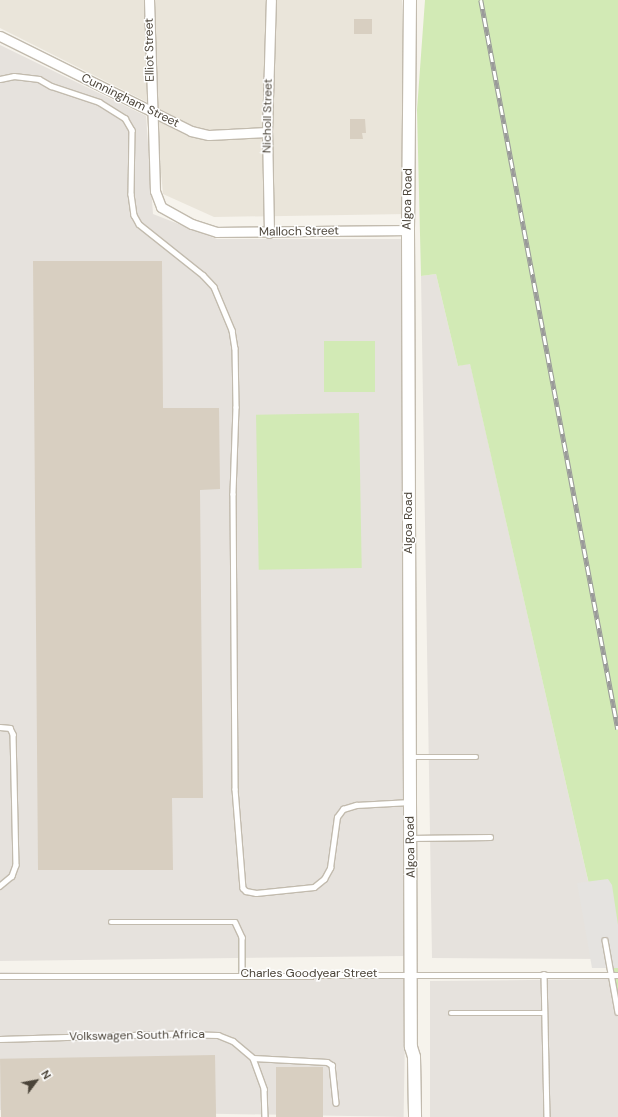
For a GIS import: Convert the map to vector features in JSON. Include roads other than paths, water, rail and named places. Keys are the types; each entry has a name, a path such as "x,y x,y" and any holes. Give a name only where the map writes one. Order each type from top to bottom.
{"street":[{"name":"Elliot Street","path":"149,0 151,111 158,201 167,212 192,224"},
{"name":"Nicholl Street","path":"268,233 267,132 271,0"},
{"name":"Algoa Road","path":"410,0 408,230 409,757 411,1047 414,1057 415,1117"},
{"name":"Cunningham Street","path":"0,36 151,111 202,134 267,132"},
{"name":"Malloch Street","path":"192,224 210,231 268,233 408,230"},
{"name":"Algoa Road","path":"406,1117 406,1057 411,1047"}],"lane":[{"path":"0,79 14,76 39,79 51,86 99,102 125,118 132,130 131,194 134,215 139,224 203,275 214,287 232,330 235,348 236,407 232,494 235,789 243,888 246,891 256,893 314,887 324,880 330,868 336,817 343,809 356,805 410,802"},
{"path":"0,727 10,728 14,734 16,865 12,876 0,886"},
{"path":"409,757 476,757"},
{"path":"410,838 490,837"},
{"path":"111,922 235,922 242,937 242,974"},
{"path":"605,940 618,1012"},
{"name":"Charles Goodyear Street","path":"0,976 611,973 618,975"},
{"path":"544,974 546,1117"},
{"path":"451,1013 545,1014"},
{"name":"Volkswagen South Africa","path":"0,1039 173,1034 218,1035 233,1041 253,1058"},
{"path":"264,1117 264,1089 253,1058 327,1062 332,1065 336,1103"}],"railway":[{"path":"481,0 618,729"}]}
